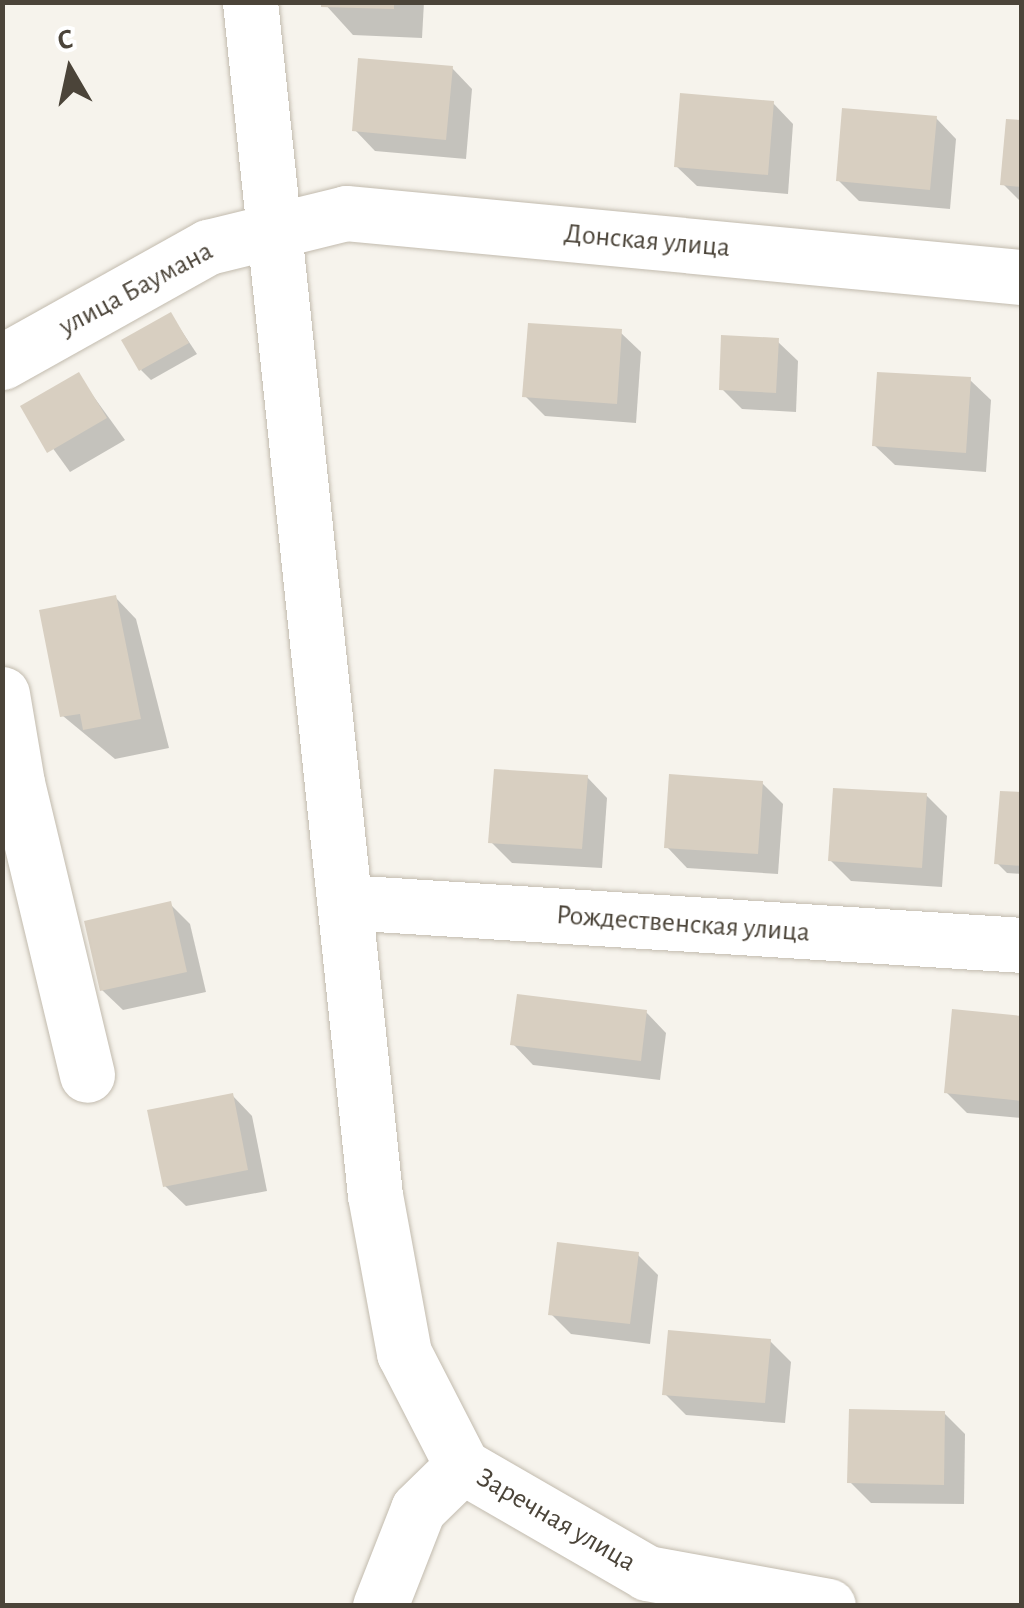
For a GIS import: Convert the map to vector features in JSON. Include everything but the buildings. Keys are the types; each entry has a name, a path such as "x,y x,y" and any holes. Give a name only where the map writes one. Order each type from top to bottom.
{"street":[{"path":"250,2 375,1194 404,1353 462,1466 418,1508 380,1606"},
{"name":"Донская улица","path":"274,228 346,213 1022,276"},
{"name":"улица Баумана","path":"2,362 208,246 274,228"},
{"path":"2,694 17,783 87,1075"},
{"name":"Рождественская улица","path":"346,902 1022,945"},
{"name":"Заречная улица","path":"462,1466 647,1573 828,1606"}]}
